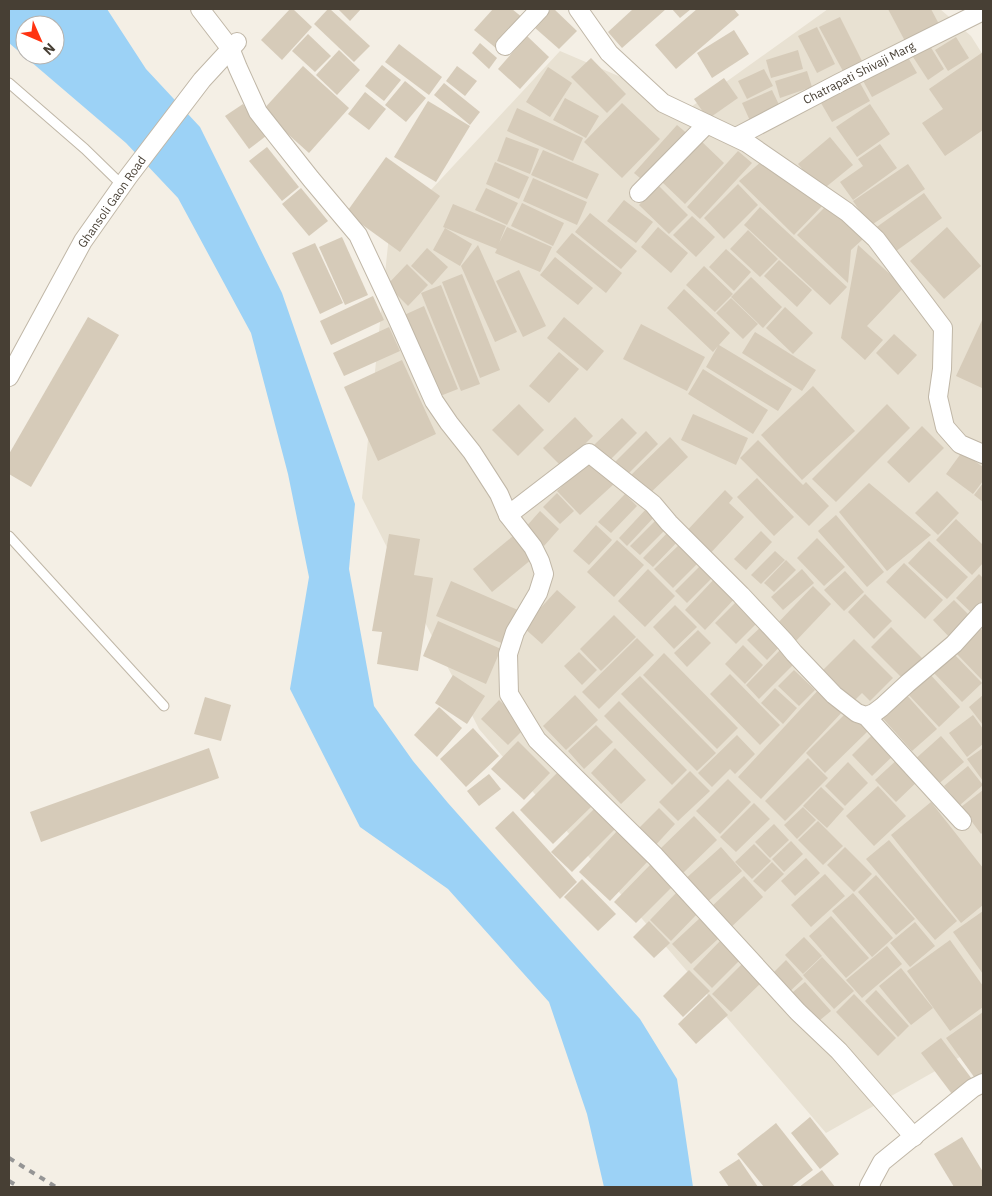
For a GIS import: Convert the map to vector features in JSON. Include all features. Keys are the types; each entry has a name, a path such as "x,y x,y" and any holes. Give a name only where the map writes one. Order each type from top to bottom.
{"street":[{"path":"200,9 234,44 238,68 258,112 358,235 434,401 472,452 499,494 508,515 533,546 540,560 544,574 538,593 515,632 508,654 509,694 537,740 655,856 798,1012 839,1051 914,1137"},
{"path":"505,46 540,9"},
{"path":"578,9 609,53 663,103 747,143 827,197 847,212 876,239 943,328 942,369 938,397 945,427 960,444 983,454"},
{"name":"Chatrapati Shivaji Marg","path":"736,137 839,82 983,11"},
{"name":"Ghansoli Gaon Road","path":"9,377 83,241 125,181 202,80 234,44"},
{"path":"639,193 706,124"},
{"path":"508,515 589,453 653,504 669,523 741,595 834,694 858,713 866,716 962,821"},
{"path":"866,716 882,707 954,644 983,612"},
{"path":"871,1187 882,1162 973,1088 983,1083"}],"lane":[{"path":"9,83 84,149 125,181"},
{"path":"9,536 164,706"}],"shaded area":[{"path":"828,9 940,9 971,36 983,55 983,1044 826,1133 479,729 362,498 389,235 560,51 691,107"}],"water":[{"path":"9,9 107,9 146,69 200,127 282,293 355,504 349,569 374,706 413,761 448,803 640,1019 677,1079 693,1187 604,1187 587,1114 549,1002 448,889 360,827 290,689 309,577 288,474 251,333 178,198 126,143 35,65 65,65 65,15 15,15 15,48 9,43"}],"building":[{"path":"290,9 293,9 312,27 282,60 261,40"},
{"path":"328,9 370,46 354,62 314,24"},
{"path":"338,9 361,9 350,21"},
{"path":"493,9 512,9 523,18 497,49 474,30"},
{"path":"551,9 554,9 577,31 559,49 534,27"},
{"path":"633,9 666,9 622,48 608,32"},
{"path":"672,9 691,9 680,18"},
{"path":"697,9 734,9 739,15 676,69 655,45"},
{"path":"888,9 931,9 940,26 906,43"},
{"path":"840,17 863,63 844,73 819,27"},
{"path":"817,27 835,64 817,73 798,36"},
{"path":"734,30 749,54 712,78 697,53"},
{"path":"308,34 331,56 315,72 292,51"},
{"path":"527,36 549,57 520,89 498,69"},
{"path":"956,37 969,58 948,71 935,50"},
{"path":"480,43 497,58 489,69 472,53"},
{"path":"399,44 442,77 429,95 385,62"},
{"path":"930,46 944,69 928,80 913,57"},
{"path":"339,50 360,70 337,95 316,75"},
{"path":"798,50 803,69 771,78 766,60"},
{"path":"983,52 983,130 945,156 922,123 943,109 929,89"},
{"path":"906,54 917,73 872,97 862,79"},
{"path":"591,58 626,94 607,113 571,77"},
{"path":"382,65 401,80 384,101 365,86"},
{"path":"303,66 349,108 309,153 262,111"},
{"path":"457,66 477,81 465,96 446,81"},
{"path":"548,67 572,83 550,117 526,102"},
{"path":"764,69 773,86 747,99 738,81"},
{"path":"807,71 812,87 780,98 775,81"},
{"path":"724,78 738,98 708,119 694,99"},
{"path":"405,81 426,98 406,122 385,105"},
{"path":"859,81 870,101 832,122 821,103"},
{"path":"444,83 480,112 470,125 434,95"},
{"path":"772,90 781,109 751,123 742,103"},
{"path":"365,92 386,109 369,130 348,114"},
{"path":"565,98 599,116 586,138 553,120"},
{"path":"428,101 470,126 436,182 394,157"},
{"path":"622,103 660,139 622,178 584,142"},
{"path":"243,104 266,136 249,149 225,116"},
{"path":"870,104 890,134 857,157 836,127"},
{"path":"517,108 583,138 573,161 507,131"},
{"path":"677,125 690,136 647,184 634,173"},
{"path":"506,137 539,149 530,174 497,161"},
{"path":"830,137 853,165 821,191 798,164"},
{"path":"700,140 724,163 685,204 661,181"},
{"path":"880,144 897,168 853,200 840,182 863,166 858,159"},
{"path":"267,147 299,187 282,201 249,161"},
{"path":"543,150 599,174 587,199 531,175"},
{"path":"738,151 752,163 700,219 687,207"},
{"path":"386,157 440,196 400,252 346,213"},
{"path":"763,160 828,200 794,235 739,181"},
{"path":"495,162 529,177 519,199 486,184"},
{"path":"908,164 925,189 870,226 853,201"},
{"path":"533,178 587,202 577,225 523,201"},
{"path":"738,184 758,205 724,239 704,218"},
{"path":"658,185 688,215 669,234 639,205"},
{"path":"301,188 328,221 309,236 282,204"},
{"path":"486,188 518,203 507,225 475,210"},
{"path":"924,193 942,218 892,254 874,229"},
{"path":"624,200 653,222 636,243 607,221"},
{"path":"830,202 863,239 851,250 848,283 797,235"},
{"path":"522,203 564,223 553,246 511,226"},
{"path":"453,204 506,226 499,243 507,227 552,247 540,272 495,253 497,249 443,227"},
{"path":"760,207 847,287 830,305 744,225"},
{"path":"590,213 637,251 621,269 575,232"},
{"path":"692,216 715,237 696,257 673,235"},
{"path":"658,227 688,253 671,273 641,247"},
{"path":"947,227 981,266 944,299 910,261"},
{"path":"445,228 472,244 460,266 433,250"},
{"path":"748,230 778,259 760,277 730,249"},
{"path":"572,233 622,273 606,293 556,252"},
{"path":"342,237 368,295 345,305 319,247"},
{"path":"315,243 343,303 320,314 292,253"},
{"path":"478,245 517,332 495,342 461,266"},
{"path":"858,245 904,287 867,326 883,340 865,360 841,338"},
{"path":"427,248 448,267 432,285 411,266"},
{"path":"726,249 751,272 734,291 709,267"},
{"path":"555,257 593,288 578,305 540,275"},
{"path":"779,260 812,290 797,307 764,276"},
{"path":"407,264 428,285 408,306 387,285"},
{"path":"704,266 733,294 715,312 686,285"},
{"path":"519,270 546,326 523,337 496,281"},
{"path":"462,274 500,370 480,378 442,282"},
{"path":"751,277 782,307 763,328 731,297"},
{"path":"441,285 480,384 461,391 421,293"},
{"path":"684,289 730,333 719,345 792,389 778,411 706,367 718,346 713,352 667,308"},
{"path":"373,296 384,320 331,345 320,321"},
{"path":"731,298 758,324 743,339 716,313"},
{"path":"424,306 458,389 435,398 402,316"},
{"path":"785,307 813,333 793,354 766,328"},
{"path":"88,317 119,335 31,487 9,474 9,454"},
{"path":"564,317 604,351 587,371 547,338"},
{"path":"983,318 983,386 982,388 956,376"},
{"path":"641,324 705,357 687,391 623,359"},
{"path":"389,327 400,351 344,376 333,353"},
{"path":"755,332 816,370 802,391 742,353"},
{"path":"894,334 917,355 898,375 876,353"},
{"path":"559,352 579,369 549,403 529,386"},
{"path":"402,360 436,434 378,461 344,387"},
{"path":"703,369 768,410 753,434 688,394"},
{"path":"813,386 855,431 802,480 761,435"},
{"path":"519,404 544,430 518,456 492,430"},
{"path":"887,404 910,428 836,502 812,479"},
{"path":"693,414 748,438 736,465 681,440"},
{"path":"575,417 593,436 562,467 543,448"},
{"path":"622,418 637,433 609,461 594,445"},
{"path":"922,426 944,448 909,483 887,462"},
{"path":"646,431 658,444 627,475 614,463"},
{"path":"670,437 688,457 647,496 629,477"},
{"path":"758,440 803,485 806,482 829,506 809,526 740,458"},
{"path":"962,452 983,467 983,481 973,494 946,474"},
{"path":"592,458 615,483 580,515 557,491"},
{"path":"757,478 794,517 774,536 737,497"},
{"path":"869,483 931,535 887,571 839,512"},
{"path":"983,483 983,502 974,495"},
{"path":"725,490 733,498 729,503 744,517 706,558 682,536"},
{"path":"937,491 959,513 938,535 915,513"},
{"path":"557,493 574,511 560,524 543,507"},
{"path":"625,494 637,506 611,533 598,522"},
{"path":"648,507 656,515 627,546 619,538"},
{"path":"540,511 559,529 544,546 525,528"},
{"path":"661,515 670,525 640,555 630,546"},
{"path":"836,515 884,572 867,587 818,531"},
{"path":"956,519 983,545 983,563 972,575 936,540"},
{"path":"596,525 612,540 589,565 573,551"},
{"path":"672,528 682,537 653,567 643,558"},
{"path":"761,531 772,542 746,570 734,559"},
{"path":"389,534 420,539 414,575 433,578 418,671 377,664 382,632 372,631"},
{"path":"513,536 532,559 492,592 473,569"},
{"path":"817,538 845,567 824,586 797,558"},
{"path":"617,540 644,565 614,597 587,572"},
{"path":"929,541 968,577 947,599 908,563"},
{"path":"680,544 698,563 673,588 654,569"},
{"path":"775,551 785,560 761,584 751,575"},
{"path":"786,560 796,570 774,592 764,583"},
{"path":"704,562 716,574 687,603 675,591"},
{"path":"904,563 943,600 925,619 886,582"},
{"path":"648,569 675,596 645,627 618,601"},
{"path":"802,569 814,583 783,610 771,597"},
{"path":"845,571 864,592 844,611 824,590"},
{"path":"979,574 983,578 983,607 975,616 956,598"},
{"path":"718,575 739,594 705,630 685,610"},
{"path":"451,581 518,610 504,644 436,616"},
{"path":"813,586 831,604 793,644 775,626"},
{"path":"557,590 576,607 542,644 523,627"},
{"path":"865,594 892,621 874,639 848,612"},
{"path":"741,597 762,618 736,644 715,623"},
{"path":"954,600 974,620 953,641 933,620"},
{"path":"675,605 697,627 674,649 653,627"},
{"path":"614,615 636,637 601,671 580,649"},
{"path":"438,621 501,649 486,684 423,656"},
{"path":"765,623 784,642 767,660 747,640"},
{"path":"891,627 926,662 906,682 871,647"},
{"path":"979,627 983,631 983,681 954,651"},
{"path":"698,630 711,643 687,667 674,653"},
{"path":"637,638 654,655 599,709 582,692"},
{"path":"854,639 893,678 870,701 862,693 854,701 823,670"},
{"path":"743,645 763,665 745,684 725,664"},
{"path":"783,647 797,661 759,699 746,685"},
{"path":"579,652 597,670 582,685 564,666"},
{"path":"664,653 738,728 717,749 643,675"},
{"path":"953,653 982,683 962,702 933,672"},
{"path":"794,670 815,690 799,706 778,686"},
{"path":"928,672 960,707 939,727 906,692"},
{"path":"730,674 780,725 760,745 710,694"},
{"path":"453,675 485,696 467,724 435,703"},
{"path":"640,676 716,753 697,771 621,694"},
{"path":"821,687 845,709 761,799 738,777"},
{"path":"775,688 797,708 783,724 761,703"},
{"path":"904,692 937,729 912,751 879,714"},
{"path":"575,695 598,720 566,750 543,726"},
{"path":"983,695 983,725 969,707"},
{"path":"205,697 231,705 221,741 194,734"},
{"path":"499,700 527,726 508,745 481,719"},
{"path":"619,701 687,770 672,785 604,716"},
{"path":"439,707 462,728 437,757 414,735"},
{"path":"849,710 869,730 825,773 806,753"},
{"path":"973,715 983,729 983,744 967,757 949,733"},
{"path":"596,725 613,742 584,769 568,751"},
{"path":"473,728 499,756 466,787 440,759"},
{"path":"877,730 898,751 872,776 852,755"},
{"path":"737,735 755,754 735,774 730,769 712,787 698,773"},
{"path":"941,736 964,762 935,787 913,761"},
{"path":"518,741 550,773 524,800 491,769"},
{"path":"209,748 219,778 41,842 30,812"},
{"path":"615,748 646,780 621,804 591,773"},
{"path":"983,748 983,781 967,759"},
{"path":"900,757 921,778 896,802 875,780"},
{"path":"808,758 828,778 785,821 765,801"},
{"path":"848,762 868,783 845,806 825,786"},
{"path":"968,766 983,785 960,805 944,786"},
{"path":"690,771 710,791 678,821 659,802"},
{"path":"557,773 591,807 553,844 520,810"},
{"path":"489,774 501,789 479,806 467,791"},
{"path":"728,779 751,802 720,834 696,811"},
{"path":"878,786 906,816 874,846 846,816"},
{"path":"821,787 844,809 827,828 803,806"},
{"path":"983,790 983,832 981,834 961,807"},
{"path":"931,802 983,868 983,905 961,923 891,835"},
{"path":"754,803 770,819 736,852 720,837"},
{"path":"803,807 816,820 797,839 784,825"},
{"path":"595,808 616,828 572,872 551,852"},
{"path":"659,808 675,824 652,849 635,832"},
{"path":"513,811 577,882 560,899 495,828"},
{"path":"694,816 717,840 682,874 659,850"},
{"path":"818,821 843,846 823,865 798,840"},
{"path":"774,824 789,840 770,858 755,842"},
{"path":"618,830 649,860 610,901 579,872"},
{"path":"889,840 957,921 935,940 866,859"},
{"path":"791,841 803,854 784,872 772,859"},
{"path":"754,844 771,861 752,879 735,862"},
{"path":"721,847 742,871 704,905 683,881"},
{"path":"845,847 872,874 854,892 827,865"},
{"path":"806,858 820,873 795,896 781,881"},
{"path":"772,862 784,874 765,892 753,881"},
{"path":"652,863 674,885 636,923 614,902"},
{"path":"825,874 845,896 811,927 791,905"},
{"path":"876,875 915,919 896,935 858,892"},
{"path":"744,876 763,897 728,930 709,909"},
{"path":"582,879 616,914 598,931 564,897"},
{"path":"677,892 698,913 671,941 650,920"},
{"path":"853,893 893,938 872,957 832,911"},
{"path":"983,911 983,974 953,932"},
{"path":"831,916 869,958 846,978 809,936"},
{"path":"700,918 719,938 691,964 672,944"},
{"path":"649,921 670,943 654,958 633,937"},
{"path":"915,922 935,946 910,967 890,943"},
{"path":"804,937 822,956 803,974 785,955"},
{"path":"722,939 741,959 712,988 693,969"},
{"path":"950,940 983,986 983,1007 950,1031 907,971"},
{"path":"887,946 902,964 862,998 846,980"},
{"path":"822,957 854,991 834,1009 803,975"},
{"path":"786,960 803,979 786,995 769,977"},
{"path":"744,962 763,981 731,1012 712,994"},
{"path":"901,968 933,1008 911,1025 879,986"},
{"path":"689,970 710,991 683,1017 663,996"},
{"path":"805,982 831,1011 814,1025 787,997"},
{"path":"876,990 909,1026 898,1037 865,1001"},
{"path":"709,994 728,1015 696,1044 678,1024"},
{"path":"854,994 896,1038 878,1056 836,1012"},
{"path":"983,1012 983,1076 977,1081 946,1038"},
{"path":"941,1038 975,1083 955,1098 921,1053"},
{"path":"810,1117 839,1154 820,1169 791,1133"},
{"path":"776,1123 813,1170 791,1187 764,1187 737,1154"},
{"path":"962,1137 983,1172 983,1187 954,1187 934,1154"},
{"path":"739,1159 758,1187 729,1187 719,1172"},
{"path":"822,1170 835,1187 799,1187"}],"railway":[{"path":"9,1158 56,1187"},
{"path":"9,1181 19,1187"}]}
